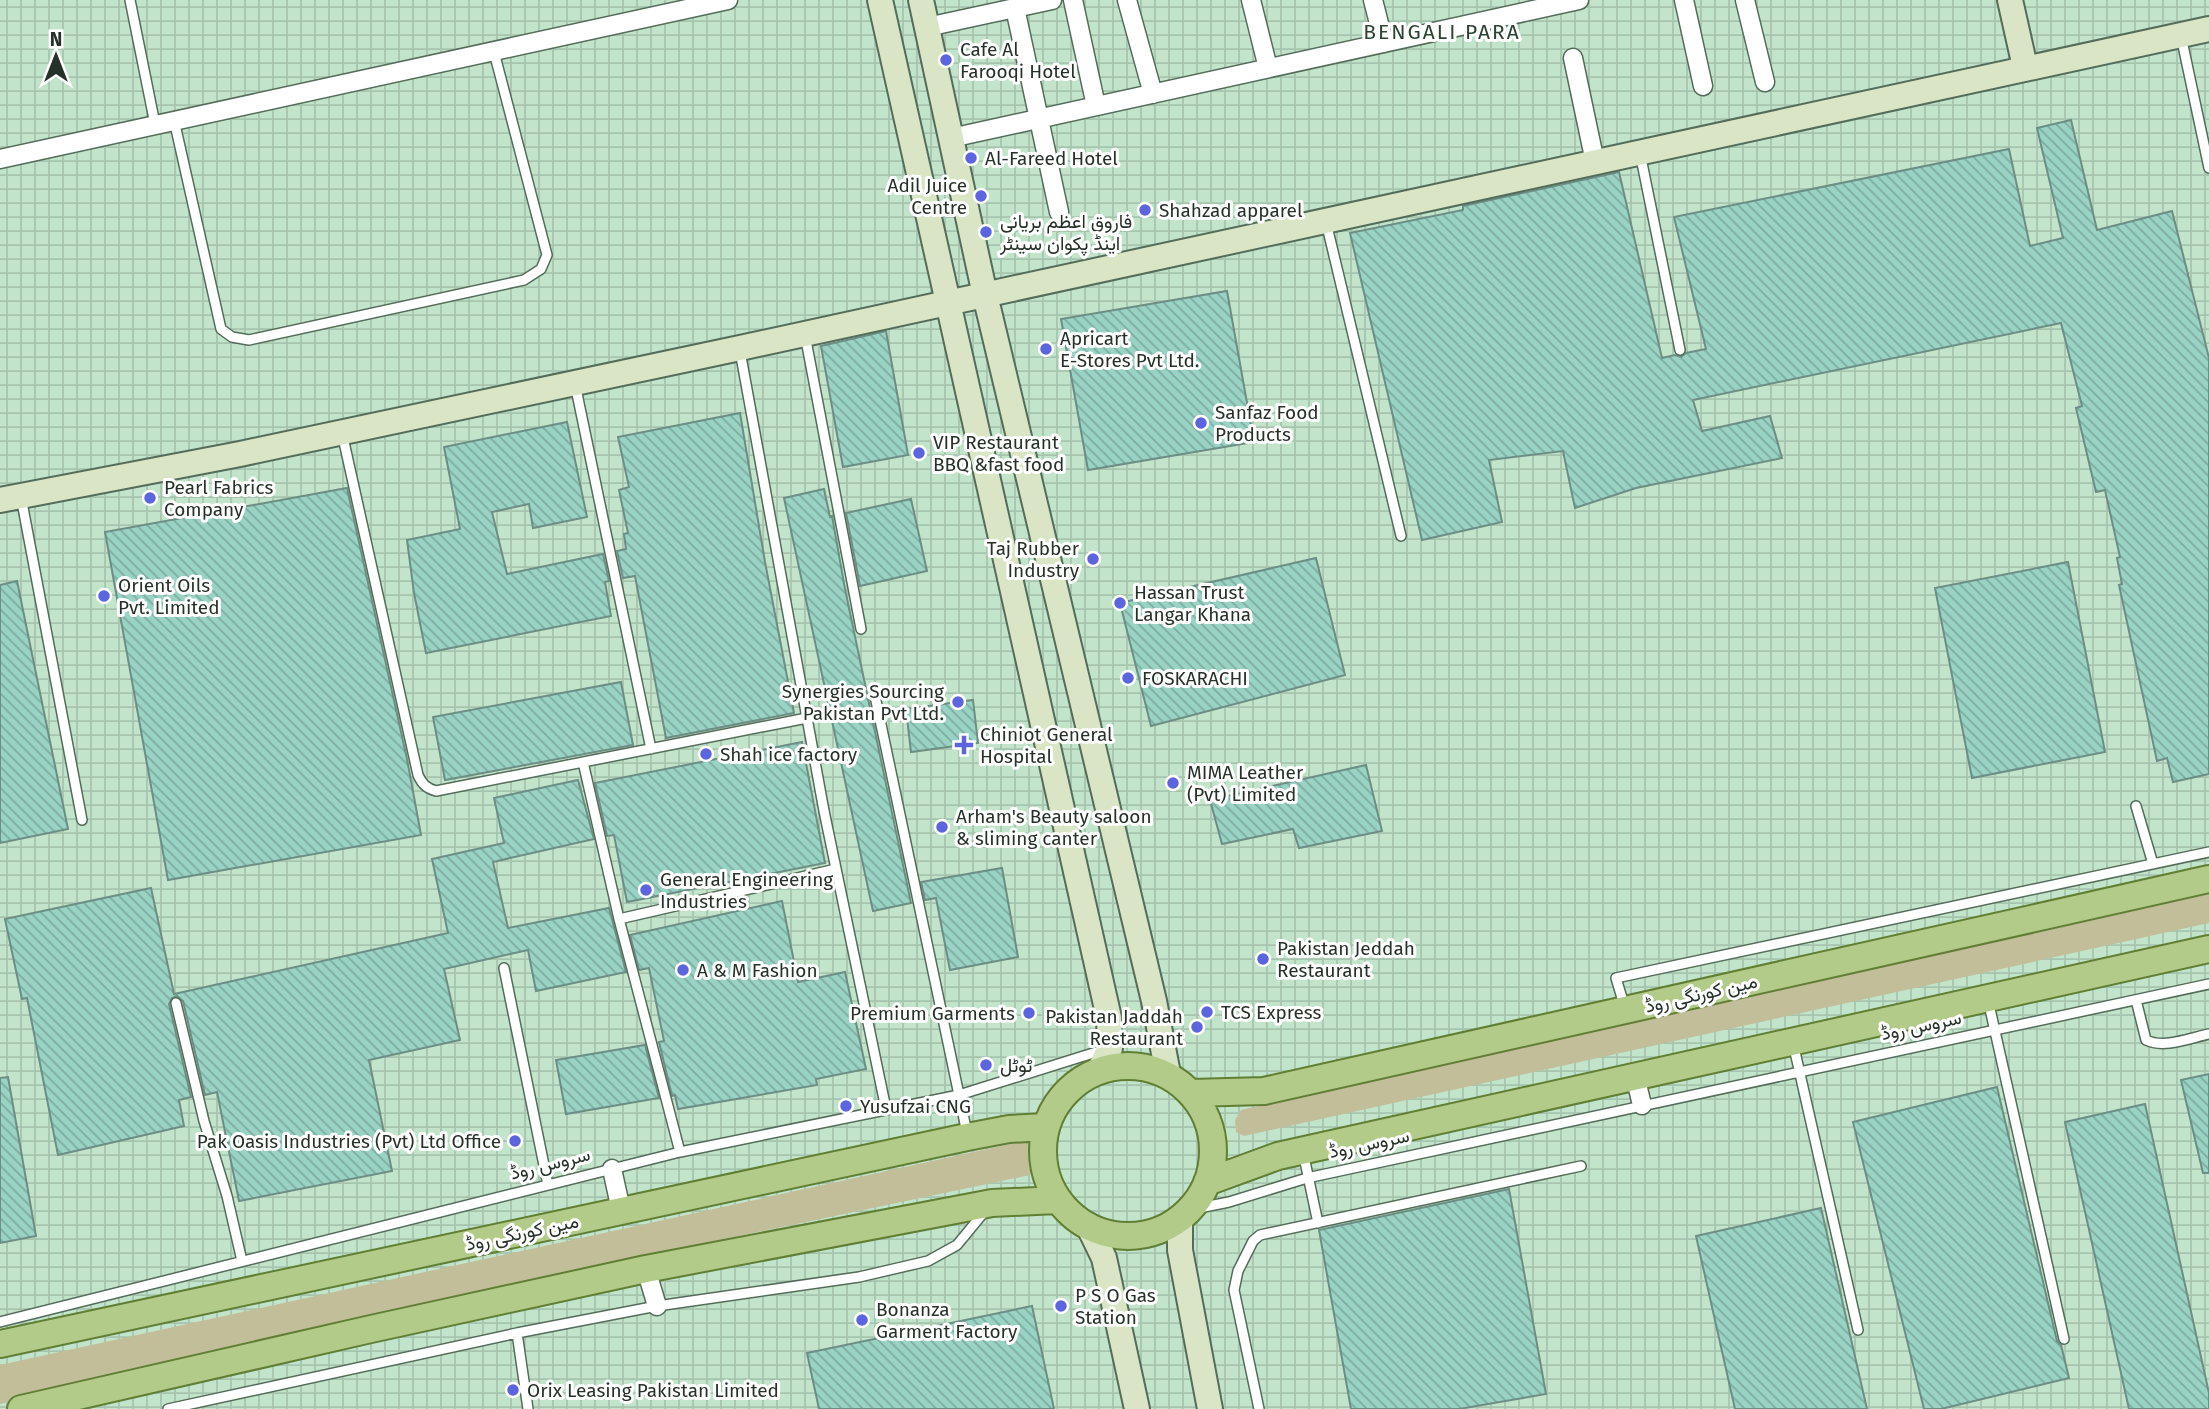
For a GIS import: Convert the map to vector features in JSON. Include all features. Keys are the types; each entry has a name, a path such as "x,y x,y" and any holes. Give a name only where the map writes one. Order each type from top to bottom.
{"main road":[{"name":"مین کورنگی روڈ","path":"1191,1093 1264,1091 2209,879"},
{"path":"1207,1182 1302,1150 2209,949"},
{"path":"1105,1059 1168,1074 1191,1093 1205,1113 1212,1136 1213,1159 1207,1182 1185,1214 1159,1230 1135,1235 1111,1234 1087,1225 1057,1200 1049,1182 1043,1155 1046,1127 1055,1106 1075,1084 1105,1059"},
{"name":"مین کورنگی روڈ","path":"0,1344 967,1137 1009,1129 1046,1127"},
{"path":"20,1409 646,1269 992,1203 1057,1200"}],"street":[{"path":"0,159 728,0"},
{"path":"880,0 1109,1017 1105,1059"},
{"path":"921,0 985,295 1154,1001 1168,1074"},
{"path":"927,27 1052,0"},
{"path":"1073,0 1096,106"},
{"path":"1127,0 1153,94"},
{"path":"1251,0 1268,68"},
{"path":"1373,0 1384,43"},
{"path":"1684,0 1703,86"},
{"path":"1745,0 1765,82"},
{"path":"2010,0 2025,67"},
{"path":"951,138 1384,43 1502,8 1569,1"},
{"path":"1015,8 1059,212"},
{"path":"10,498 240,454 740,348 2209,29"},
{"path":"1573,58 1595,162"},
{"path":"1635,1076 1642,1105"},
{"path":"612,1169 621,1210"},
{"path":"1185,1214 1180,1250 1210,1409"},
{"path":"1087,1225 1104,1258 1137,1409"},
{"path":"646,1269 657,1306"}],"lane":[{"path":"130,0 155,124"},
{"path":"2180,35 2209,168"},
{"path":"174,120 221,329 232,337 249,340 524,280 541,270 547,254 494,52"},
{"path":"1640,152 1680,350"},
{"path":"1325,220 1401,537"},
{"path":"804,334 861,629"},
{"path":"740,348 807,718 886,1109"},
{"path":"574,382 651,749"},
{"path":"342,432 421,783 427,788 436,791 807,718"},
{"path":"10,498 82,820"},
{"path":"875,696 967,1137"},
{"path":"583,762 619,919 680,1152"},
{"path":"2136,806 2154,864"},
{"path":"1625,1010 1616,978 2209,852"},
{"path":"619,919 836,869"},
{"path":"504,968 548,1185"},
{"name":"سروس روڈ","path":"1185,1214 1307,1178 2209,984"},
{"path":"1988,998 2064,1339"},
{"path":"2136,1000 2146,1040 2154,1044 2209,1034"},
{"path":"176,1003 204,1121 227,1196 242,1261"},
{"path":"1793,1041 1857,1330"},
{"name":"سروس روڈ","path":"0,1322 680,1152 959,1095 1105,1059"},
{"path":"1302,1150 1318,1223"},
{"path":"1259,1409 1234,1290 1235,1280 1253,1241 1260,1236 1581,1166"},
{"path":"168,1409 517,1333 657,1306 859,1277 928,1261 957,1245 992,1203"},
{"path":"517,1333 528,1409"}],"shaded area":[{"path":"0,0 2209,0 2209,1409 0,1409"},
{"path":"2209,894 2209,923 1244,1136 1236,1132 1235,1120 1241,1110"},
{"path":"1029,1142 1035,1167 1030,1175 610,1263 0,1404 0,1365"}],"building":[{"path":"2071,120 2097,230 2172,211 2209,358 2209,774 2173,782 2167,758 2157,761 2119,585 2122,584 2117,558 2120,557 2105,490 2096,492 2076,408 2082,406 2061,323 1693,400 1702,431 1770,416 1782,458 1636,488 1575,508 1563,451 1489,460 1502,522 1422,540 1350,233 1463,210 1463,206 1619,172 1662,358 1675,355 1681,357 1686,353 1706,349 1674,217 2009,149 2030,246 2063,238 2037,128"},
{"path":"1227,291 1254,442 1088,470 1061,319"},
{"path":"886,331 908,455 843,467 821,346"},
{"path":"740,413 794,713 666,738 635,576 623,578 617,551 626,549 624,534 628,533 619,490 629,487 618,437"},
{"path":"567,422 587,517 533,528 529,504 492,512 507,574 603,554 609,581 605,582 611,616 426,653 407,540 460,529 444,447"},
{"path":"347,488 407,759 421,835 168,880 105,532"},
{"path":"824,489 830,517 832,516 911,903 873,911 784,498"},
{"path":"911,499 927,571 860,586 846,513"},
{"path":"1316,558 1345,675 1151,726 1120,603"},
{"path":"2068,562 2105,752 1972,778 1935,588"},
{"path":"17,581 68,829 0,843 0,585"},
{"path":"621,682 633,745 445,780 433,717"},
{"path":"973,700 978,743 911,752 906,709"},
{"path":"802,742 825,863 627,902 614,835 607,836 595,783"},
{"path":"1366,765 1382,831 1299,848 1293,829 1222,844 1210,800"},
{"path":"578,780 594,839 493,862 508,928 609,908 626,972 536,991 528,950 444,969 460,1040 369,1060 392,1171 239,1201 217,1092 205,1095 183,1001 177,996 172,998 169,1004 191,1097 179,1100 184,1126 58,1155 27,998 22,999 5,919 151,888 174,994 448,933 432,859 504,843 494,798"},
{"path":"1002,868 1018,957 950,970 936,898 925,900 921,882"},
{"path":"782,901 798,982 845,972 866,1069 816,1079 817,1085 678,1109 675,1095 672,1096 659,1042 664,1041 649,968 639,970 630,935"},
{"path":"645,1045 659,1098 566,1114 556,1060"},
{"path":"2209,1074 2209,1173 2203,1173 2181,1080"},
{"path":"8,1077 36,1236 0,1243 0,1078"},
{"path":"1997,1087 2057,1341 2061,1345 2069,1378 1941,1409 1924,1409 1853,1122"},
{"path":"2145,1104 2209,1393 2209,1409 2129,1409 2065,1122"},
{"path":"1509,1189 1546,1394 1459,1409 1351,1409 1319,1230"},
{"path":"1821,1208 1867,1409 1735,1409 1696,1236"},
{"path":"1032,1306 1054,1409 819,1409 807,1353"}],"place":[{"name":"Cafe Al Farooqi Hotel","path":"946,60"},
{"name":"Al-Fareed Hotel","path":"971,158"},
{"name":"Adil Juice Centre","path":"981,196"},
{"name":"Shahzad apparel","path":"1145,210"},
{"name":"فاروق اعظم بریانی اینڈ پکوان سینٹر","path":"986,232"},
{"name":"Apricart E-Stores Pvt Ltd.","path":"1046,349"},
{"name":"Sanfaz Food Products","path":"1201,423"},
{"name":"VIP Restaurant BBQ &fast food","path":"919,453"},
{"name":"Pearl Fabrics Company","path":"150,498"},
{"name":"Taj Rubber Industry","path":"1093,559"},
{"name":"Orient Oils Pvt. Limited","path":"104,596"},
{"name":"Hassan Trust Langar Khana","path":"1120,603"},
{"name":"FOSKARACHI","path":"1128,678"},
{"name":"Synergies Sourcing Pakistan Pvt Ltd.","path":"958,702"},
{"name":"Chiniot General Hospital","path":"964,745"},
{"name":"Shah ice factory","path":"706,754"},
{"name":"MIMA Leather (Pvt) Limited","path":"1173,783"},
{"name":"Arham's Beauty saloon & sliming canter","path":"942,827"},
{"name":"General Engineering Industries","path":"646,890"},
{"name":"Pakistan Jeddah Restaurant","path":"1263,959"},
{"name":"A & M Fashion","path":"683,970"},
{"name":"TCS Express","path":"1207,1012"},
{"name":"Premium Garments","path":"1029,1013"},
{"name":"Pakistan Jaddah Restaurant","path":"1197,1027"},
{"name":"ٹوٹل","path":"986,1065"},
{"name":"Yusufzai CNG","path":"846,1106"},
{"name":"Pak Oasis Industries (Pvt) Ltd Office","path":"515,1141"},
{"name":"P S O Gas Station","path":"1061,1306"},
{"name":"Bonanza Garment Factory","path":"862,1320"},
{"name":"Orix Leasing Pakistan Limited","path":"513,1390"}],"district":[{"name":"BENGALI PARA","path":"1442,32"}]}
